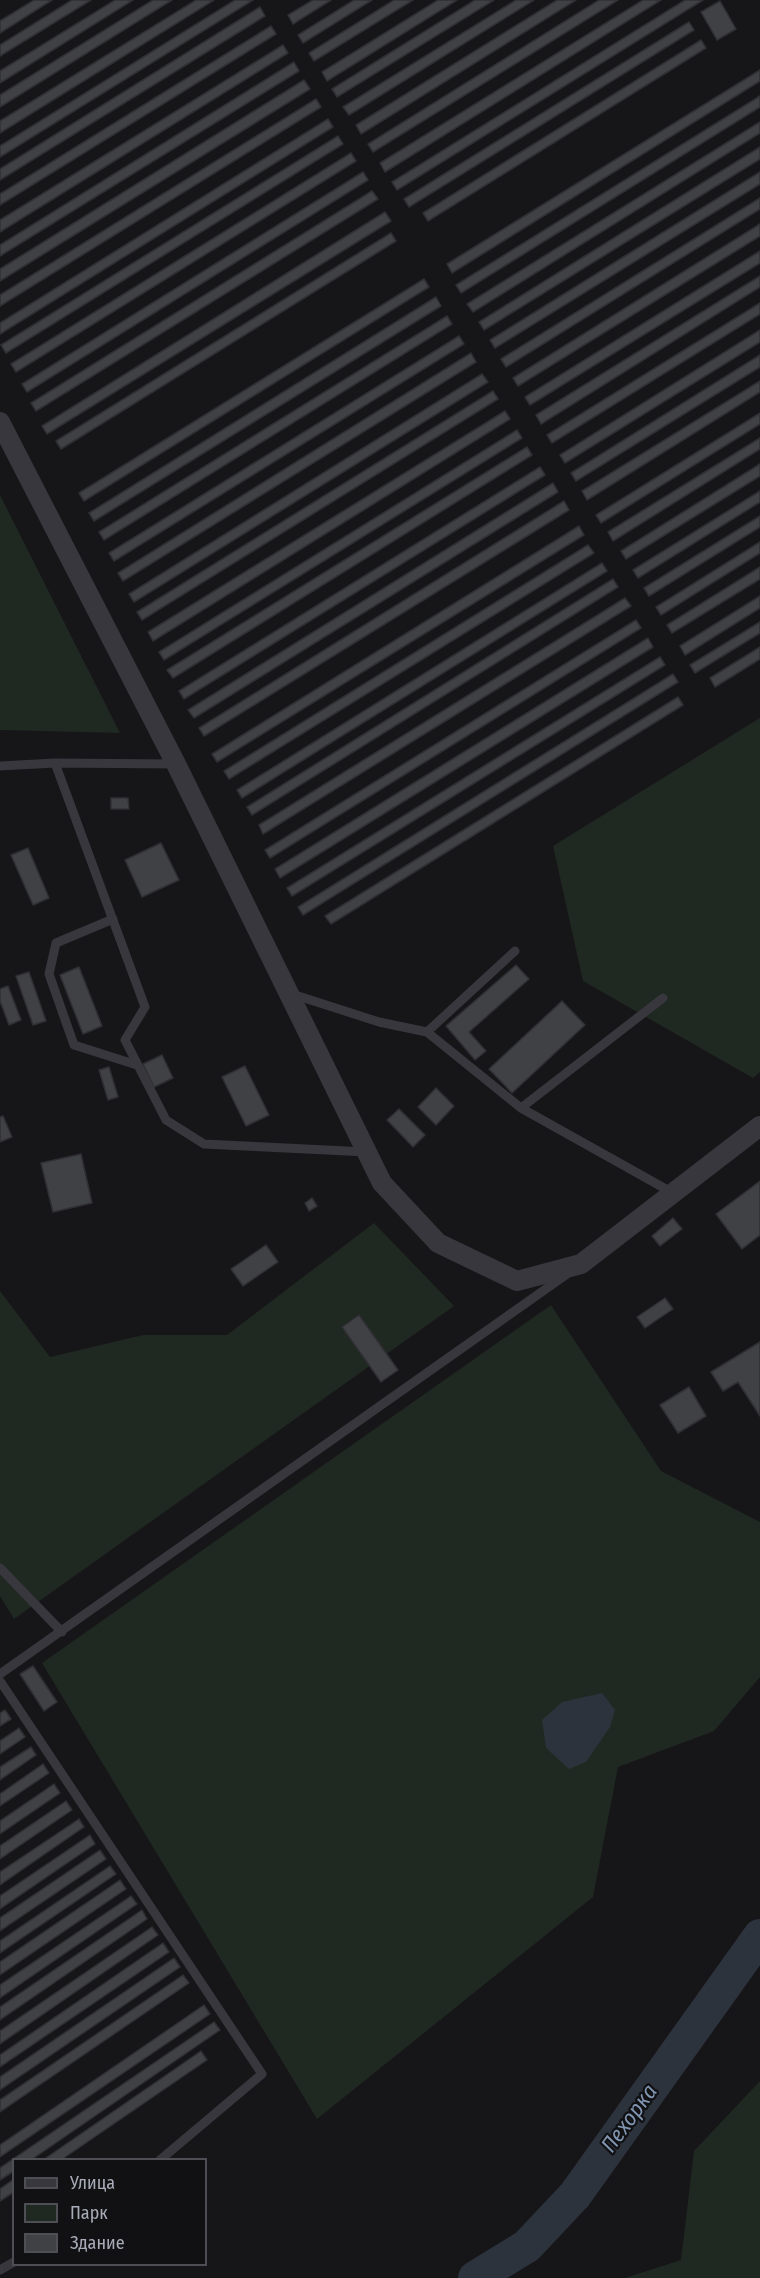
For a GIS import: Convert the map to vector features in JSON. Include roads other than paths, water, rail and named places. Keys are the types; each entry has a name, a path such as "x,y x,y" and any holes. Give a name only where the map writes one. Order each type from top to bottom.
{"street":[{"path":"0,422 176,764 382,1183 438,1244 517,1281 581,1264 760,1126"}],"lane":[{"path":"0,766 55,763 176,764"},
{"path":"55,763 145,1007 125,1040 166,1120 204,1144 367,1152"},
{"path":"113,919 56,944 49,974 74,1045 137,1065"},
{"path":"427,1032 515,951"},
{"path":"289,993 379,1022 427,1032 521,1108 673,1193"},
{"path":"521,1108 663,998"},
{"path":"0,1674 581,1264"},
{"path":"0,1569 62,1632"},
{"path":"0,1681 262,2074 162,2158"}],"waterway":[{"name":"Пехорка","path":"475,2278 527,2246 575,2195 760,1936"}]}
